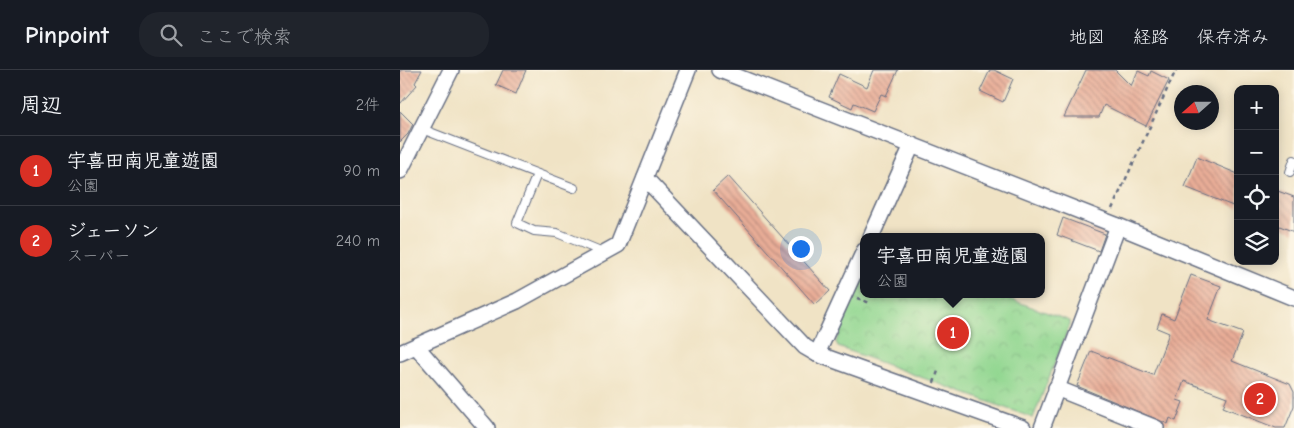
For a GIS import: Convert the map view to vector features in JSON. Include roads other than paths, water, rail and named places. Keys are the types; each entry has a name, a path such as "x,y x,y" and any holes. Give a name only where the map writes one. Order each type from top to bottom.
{"street":[{"path":"400,171 451,70"},
{"path":"400,353 517,300 618,245 688,70"},
{"path":"720,70 1112,224 1294,298"},
{"path":"872,233 912,145"},
{"path":"644,178 805,348 1007,425 1023,428"},
{"path":"1042,428 1112,224"},
{"path":"817,354 860,260"},
{"path":"416,346 487,428"},
{"path":"1056,388 1156,428"}],"lane":[{"path":"422,128 574,188"},
{"path":"1290,172 1294,160"},
{"path":"537,174 518,223 534,231 558,233 605,253"}],"place":[{"name":"宇喜田南児童遊園","path":"953,333"},
{"name":"ジェーソン","path":"1260,399"}]}
